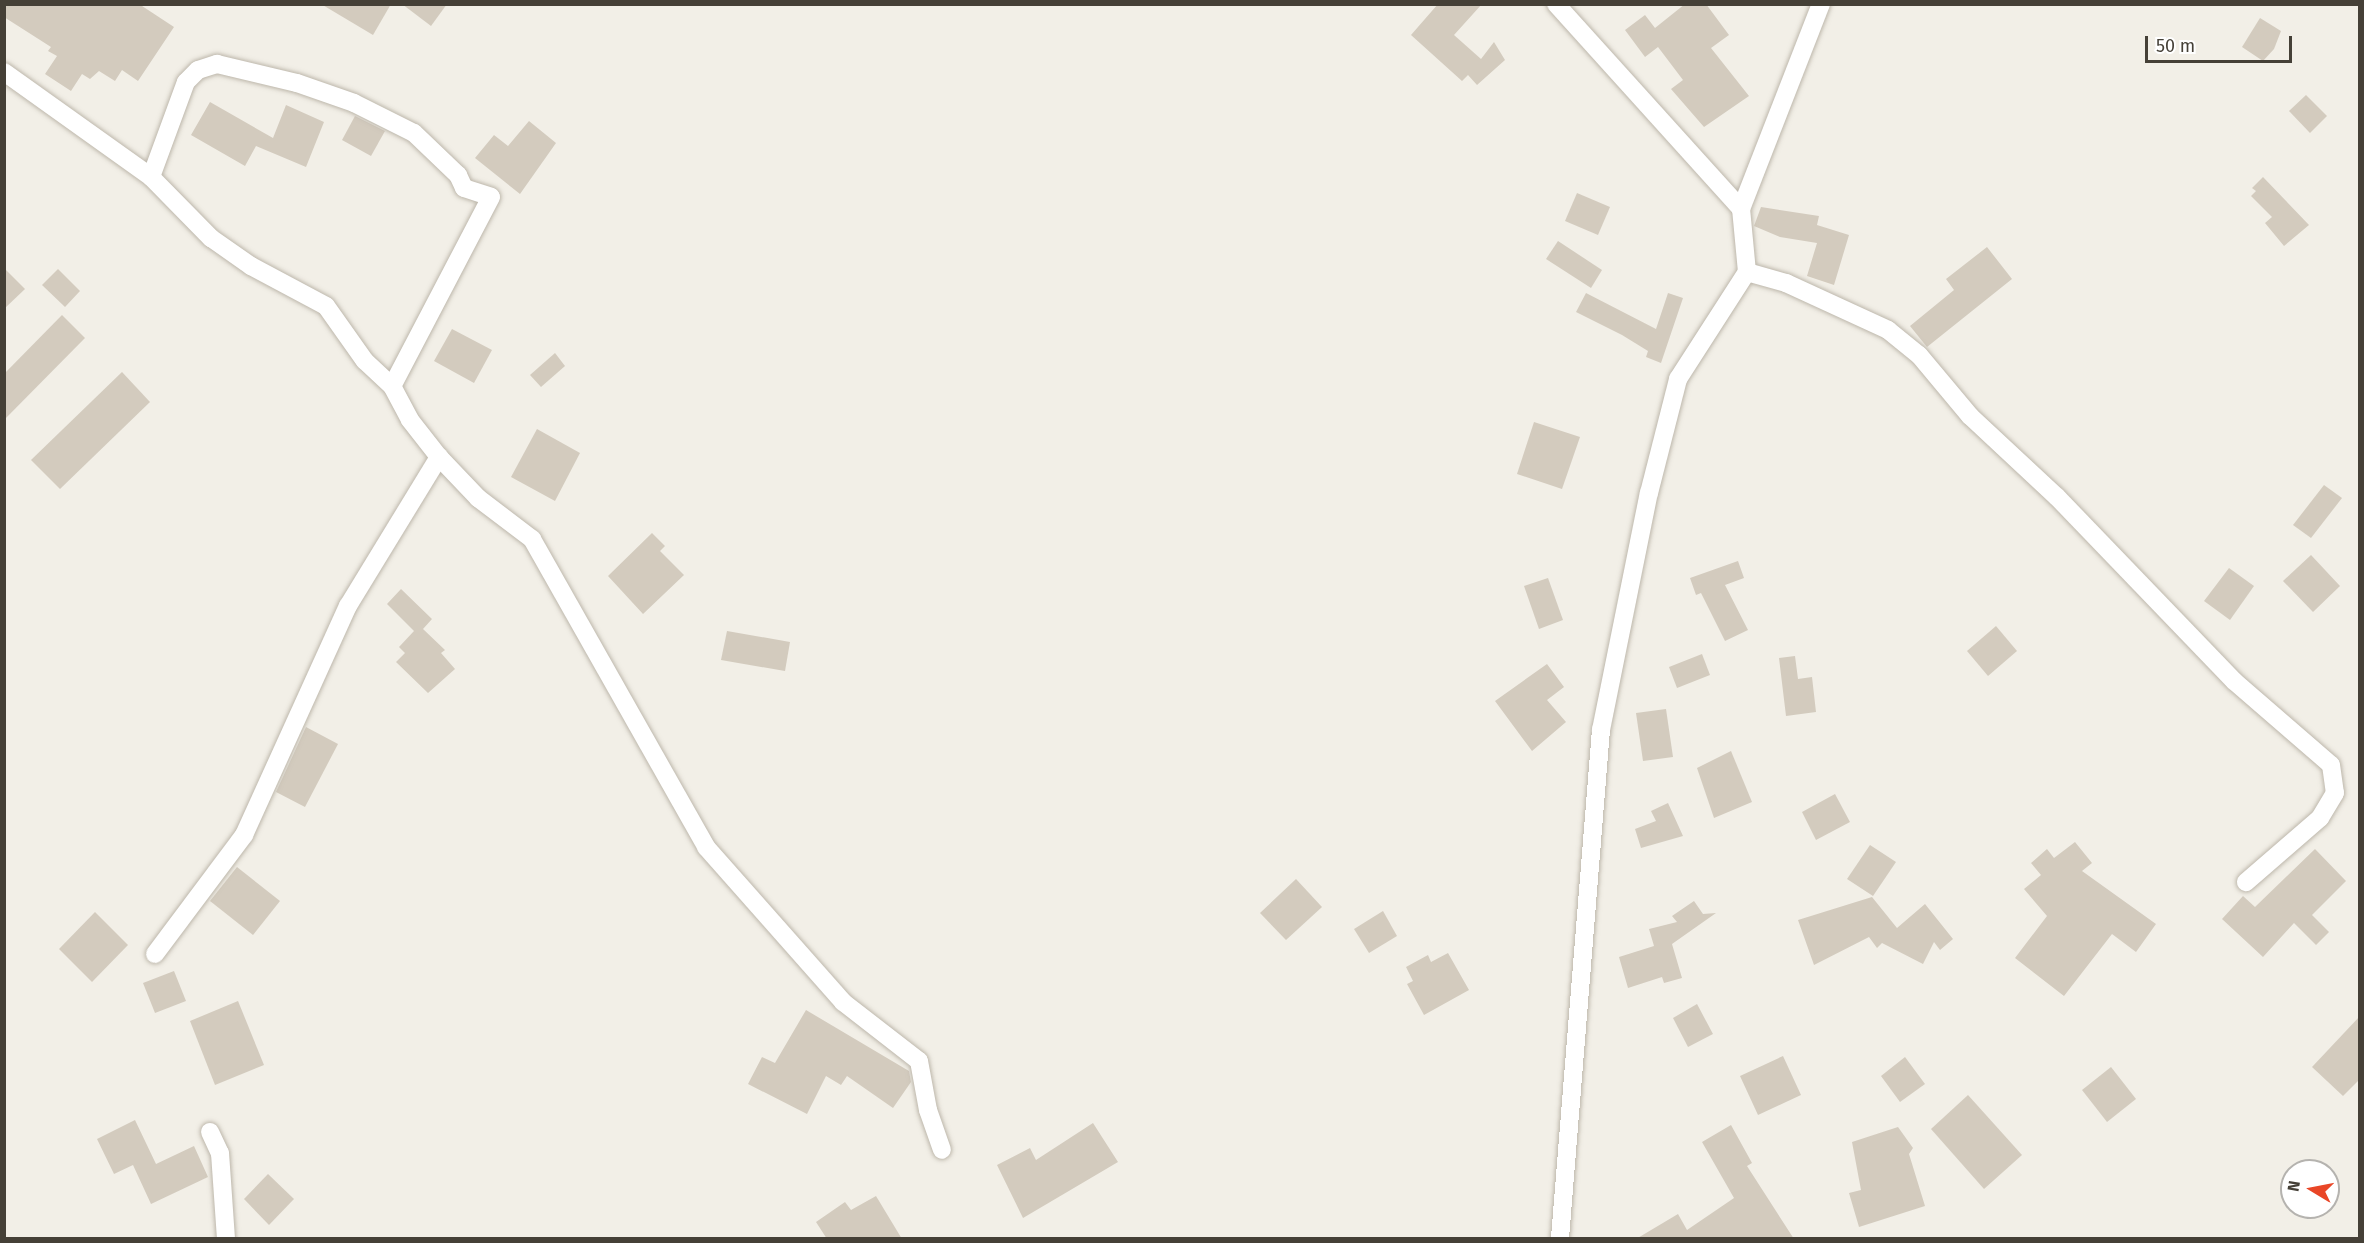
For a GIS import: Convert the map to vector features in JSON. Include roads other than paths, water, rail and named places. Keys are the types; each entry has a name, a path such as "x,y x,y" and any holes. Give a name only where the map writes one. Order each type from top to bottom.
{"street":[{"path":"1556,4 1741,209"},
{"path":"1560,1239 1601,730 1650,493 1678,379 1747,272 1741,209 1821,4"},
{"path":"151,177 186,82 198,70 217,64 297,83 354,103 414,133 458,175 464,188 491,197 392,386"},
{"path":"4,72 151,177 211,238 251,266 326,306 365,361 392,386 410,420 440,457 478,498 532,539 706,847 843,1002 919,1061 928,1110 942,1150"},
{"path":"1747,272 1786,283 1888,330 1919,355 1970,416 2057,497 2234,681 2331,765 2336,793 2320,818 2246,882"},
{"path":"154,954 244,835 348,606 440,457"},
{"path":"210,1132 220,1153 226,1239"}]}
